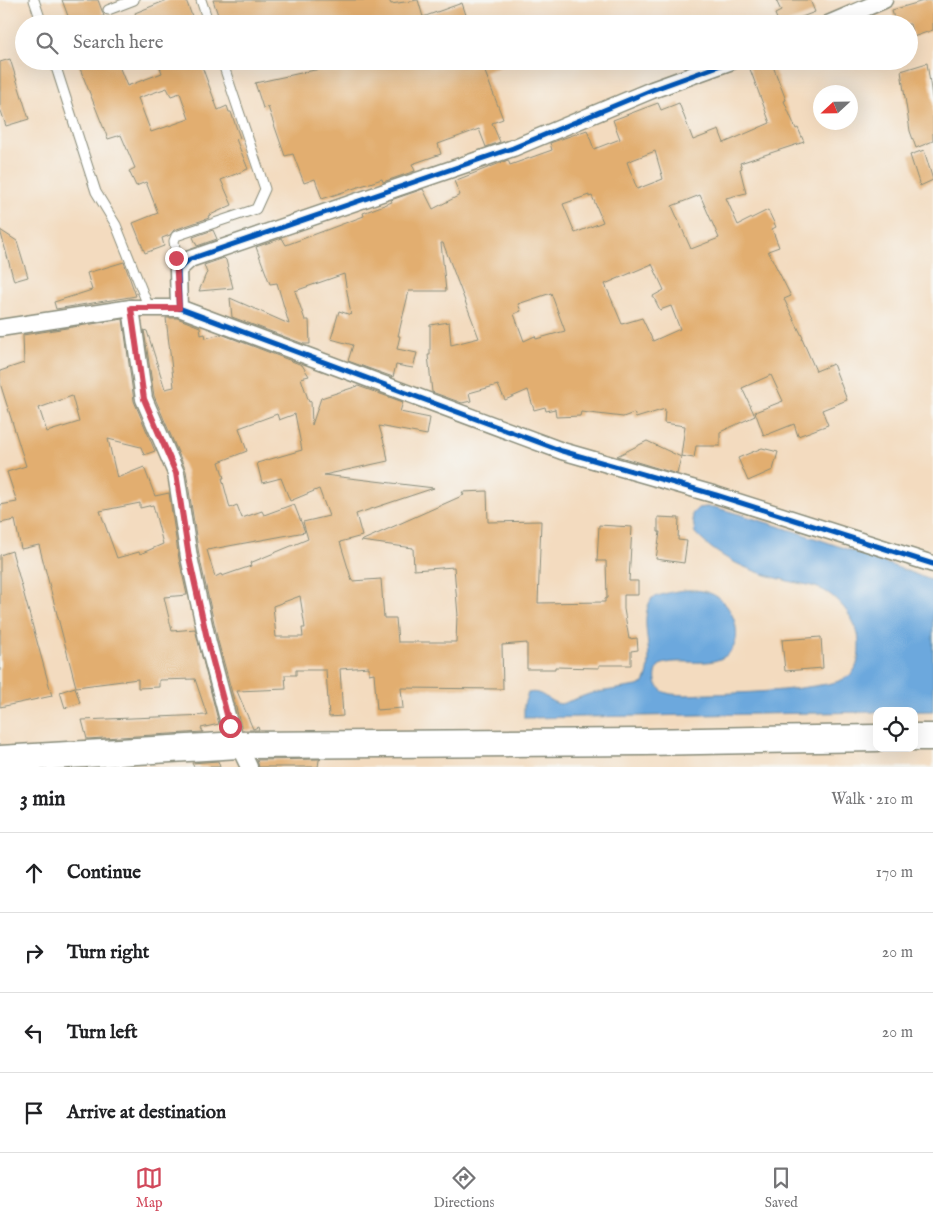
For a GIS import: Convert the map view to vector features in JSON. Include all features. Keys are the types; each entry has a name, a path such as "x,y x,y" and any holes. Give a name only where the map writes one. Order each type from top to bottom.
{"main road":[{"path":"918,737 933,737"},
{"path":"1,758 244,756 644,742 873,738"}],"street":[{"path":"849,15 884,0"},
{"path":"179,308 178,270 190,259 513,148 652,90 707,70"},
{"path":"131,308 144,399 176,473 189,557 208,643 230,726 244,756"},
{"path":"0,328 131,308 179,308 562,451 716,495 933,564"}],"lane":[{"path":"34,0 39,15"},
{"path":"108,10 134,0"},
{"path":"201,0 206,15"},
{"path":"57,70 96,192 116,226 150,308"},
{"path":"178,270 174,241 176,236 256,209 265,189 225,70"}],"water":[{"path":"714,507 797,532 933,581 933,711 918,711 918,707 873,707 873,712 524,718 524,704 528,693 541,694 561,704 592,693 637,686 644,683 648,673 649,662 646,629 648,607 652,598 682,590 697,590 712,594 720,599 732,614 737,633 731,651 717,660 709,662 676,662 660,665 656,673 657,685 667,693 684,695 782,690 833,683 846,678 853,672 859,656 858,636 853,622 839,602 819,588 762,574 737,564 715,551 695,533 692,514 698,508"}],"building":[{"path":"62,0 98,0 104,15 68,15"},
{"path":"167,0 186,0 192,15 136,15 135,13"},
{"path":"213,0 389,0 391,4 418,0 422,15 218,15"},
{"path":"776,0 810,0 815,12 807,15 775,15 781,11"},
{"path":"933,0 933,30 918,35 918,15 893,15 892,10"},
{"path":"462,3 466,15 429,15"},
{"path":"10,59 29,119 6,126 0,108 0,62"},
{"path":"927,63 933,103 933,141 916,148 910,131 901,71 918,70 918,66"},
{"path":"81,70 121,70 127,86 162,73 161,70 203,70 218,110 227,106 229,112 231,112 240,138 236,139 248,169 221,180 232,205 208,216 209,218 174,230 170,235 162,238 164,246 145,253 133,223 158,213 146,182 136,186 129,171 135,168 121,135 108,139","holes":["167,88 171,96 180,93 189,119 151,132 138,98"]},
{"path":"315,70 491,70 485,72 503,119 492,123 500,142 486,147 479,129 438,144 441,154 412,164 415,171 383,182 382,179 322,199 315,179 304,183 293,154 285,156 268,107 263,108 255,83"},
{"path":"750,70 774,70 786,100 784,101 804,142 740,163 746,193 726,198 738,225 768,210 776,227 772,229 779,247 768,251 791,296 784,299 803,338 816,371 833,364 847,400 822,410 828,425 798,436 794,424 764,436 755,412 783,401 771,375 742,388 755,416 720,432 720,446 696,446 694,458 681,456 685,426 664,423 665,409 636,418 634,413 623,417 581,412 580,416 556,417 555,409 546,411 545,407 534,410 528,390 505,400 498,385 469,393 471,401 462,403 432,392 428,355 430,355 430,325 449,322 451,345 479,338 443,243 441,243 446,291 409,291 398,336 400,336 397,349 417,353 413,368 396,365 393,377 348,361 353,345 331,339 339,311 351,315 344,274 295,291 305,320 309,320 310,344 304,344 232,317 230,298 289,324 277,283 270,284 256,247 282,238 286,245 364,216 363,213 392,202 391,200 423,189 433,209 460,195 454,181 508,160 510,165 552,150 550,143 587,130 594,149 620,139 613,120 658,103 661,110 679,103 693,140 719,130 724,143 770,123","holes":["655,151 663,179 637,189 627,162","589,195 589,197 592,196 603,222 575,233 563,204","700,195 719,238 691,249 672,206","652,264 664,290 653,296 660,310 671,306 680,329 653,341 642,318 622,324 605,284","551,293 565,331 536,339 535,336 524,341 514,314 521,311 518,304"]},
{"path":"924,150 933,180 920,186 910,155"},
{"path":"0,230 17,241 28,277 14,281"},
{"path":"213,230 217,239 197,246 193,237"},
{"path":"224,258 233,288 199,291 207,273 204,265"},
{"path":"124,262 136,296 56,309 54,302 92,290 87,273"},
{"path":"166,318 177,318 200,327 201,335 205,334 206,338 221,334 302,365 309,376 301,378 309,402 311,401 312,425 321,398 358,386 403,402 400,412 430,418 427,435 379,426 388,461 324,475 434,488 356,514 362,536 340,542 352,581 381,579 384,618 396,618 398,642 456,642 458,616 454,567 414,570 413,548 361,541 464,495 462,492 487,491 488,522 541,521 538,603 605,602 607,598 606,561 597,561 599,525 632,527 629,581 638,581 638,595 624,595 624,609 629,639 637,638 638,650 631,651 631,665 599,665 599,668 555,667 555,669 527,669 527,643 502,645 503,689 401,688 403,708 377,710 374,673 369,674 369,667 340,669 343,716 329,717 326,670 296,670 296,675 285,675 286,689 237,691 253,729 258,727 259,730 242,730 218,641 199,555 186,471 154,396 144,330 147,331 165,389 174,387","holes":["277,414 279,420 295,414 302,450 257,463 262,483 281,478 290,501 319,489 329,516 303,522 308,539 250,563 251,566 215,577 207,550 305,532 294,504 264,515 262,511 242,518 237,505 230,508 222,478 224,478 219,462 247,451 239,428","300,596 305,628 302,628 303,637 276,637 273,606"]},
{"path":"123,319 134,401 155,451 144,455 141,447 108,439 117,478 144,467 155,496 169,493 179,559 187,595 164,597 172,631 195,629 219,724 201,728 203,732 87,739 82,720 207,715 195,679 159,680 159,687 138,688 138,679 76,687 39,545 21,549 15,520 0,523 0,505 17,502 7,472 26,466 0,383 0,371 24,363 23,335","holes":["72,396 79,422 47,432 39,408","140,503 140,508 153,505 163,544 140,554 139,552 117,558 100,511"]},
{"path":"647,441 681,457 677,474 617,456"},
{"path":"762,448 778,452 773,470 748,481 738,458"},
{"path":"658,517 679,518 678,540 687,541 684,563 656,559 660,532 658,532"},
{"path":"12,551 52,696 0,707 0,555"},
{"path":"821,637 823,668 785,671 782,640"},
{"path":"75,687 80,703 65,708 60,692"},
{"path":"321,759 319,760 318,767 259,767 257,760"},
{"path":"218,761 220,767 194,767 192,763"}],"cycle path":[{"path":"707,70 652,90 513,148 190,259 178,270 179,308 562,451 716,495 933,564"}],"route":[{"path":"176,258 179,308 131,308 144,399 176,473 189,557 208,643 230,726"}]}
